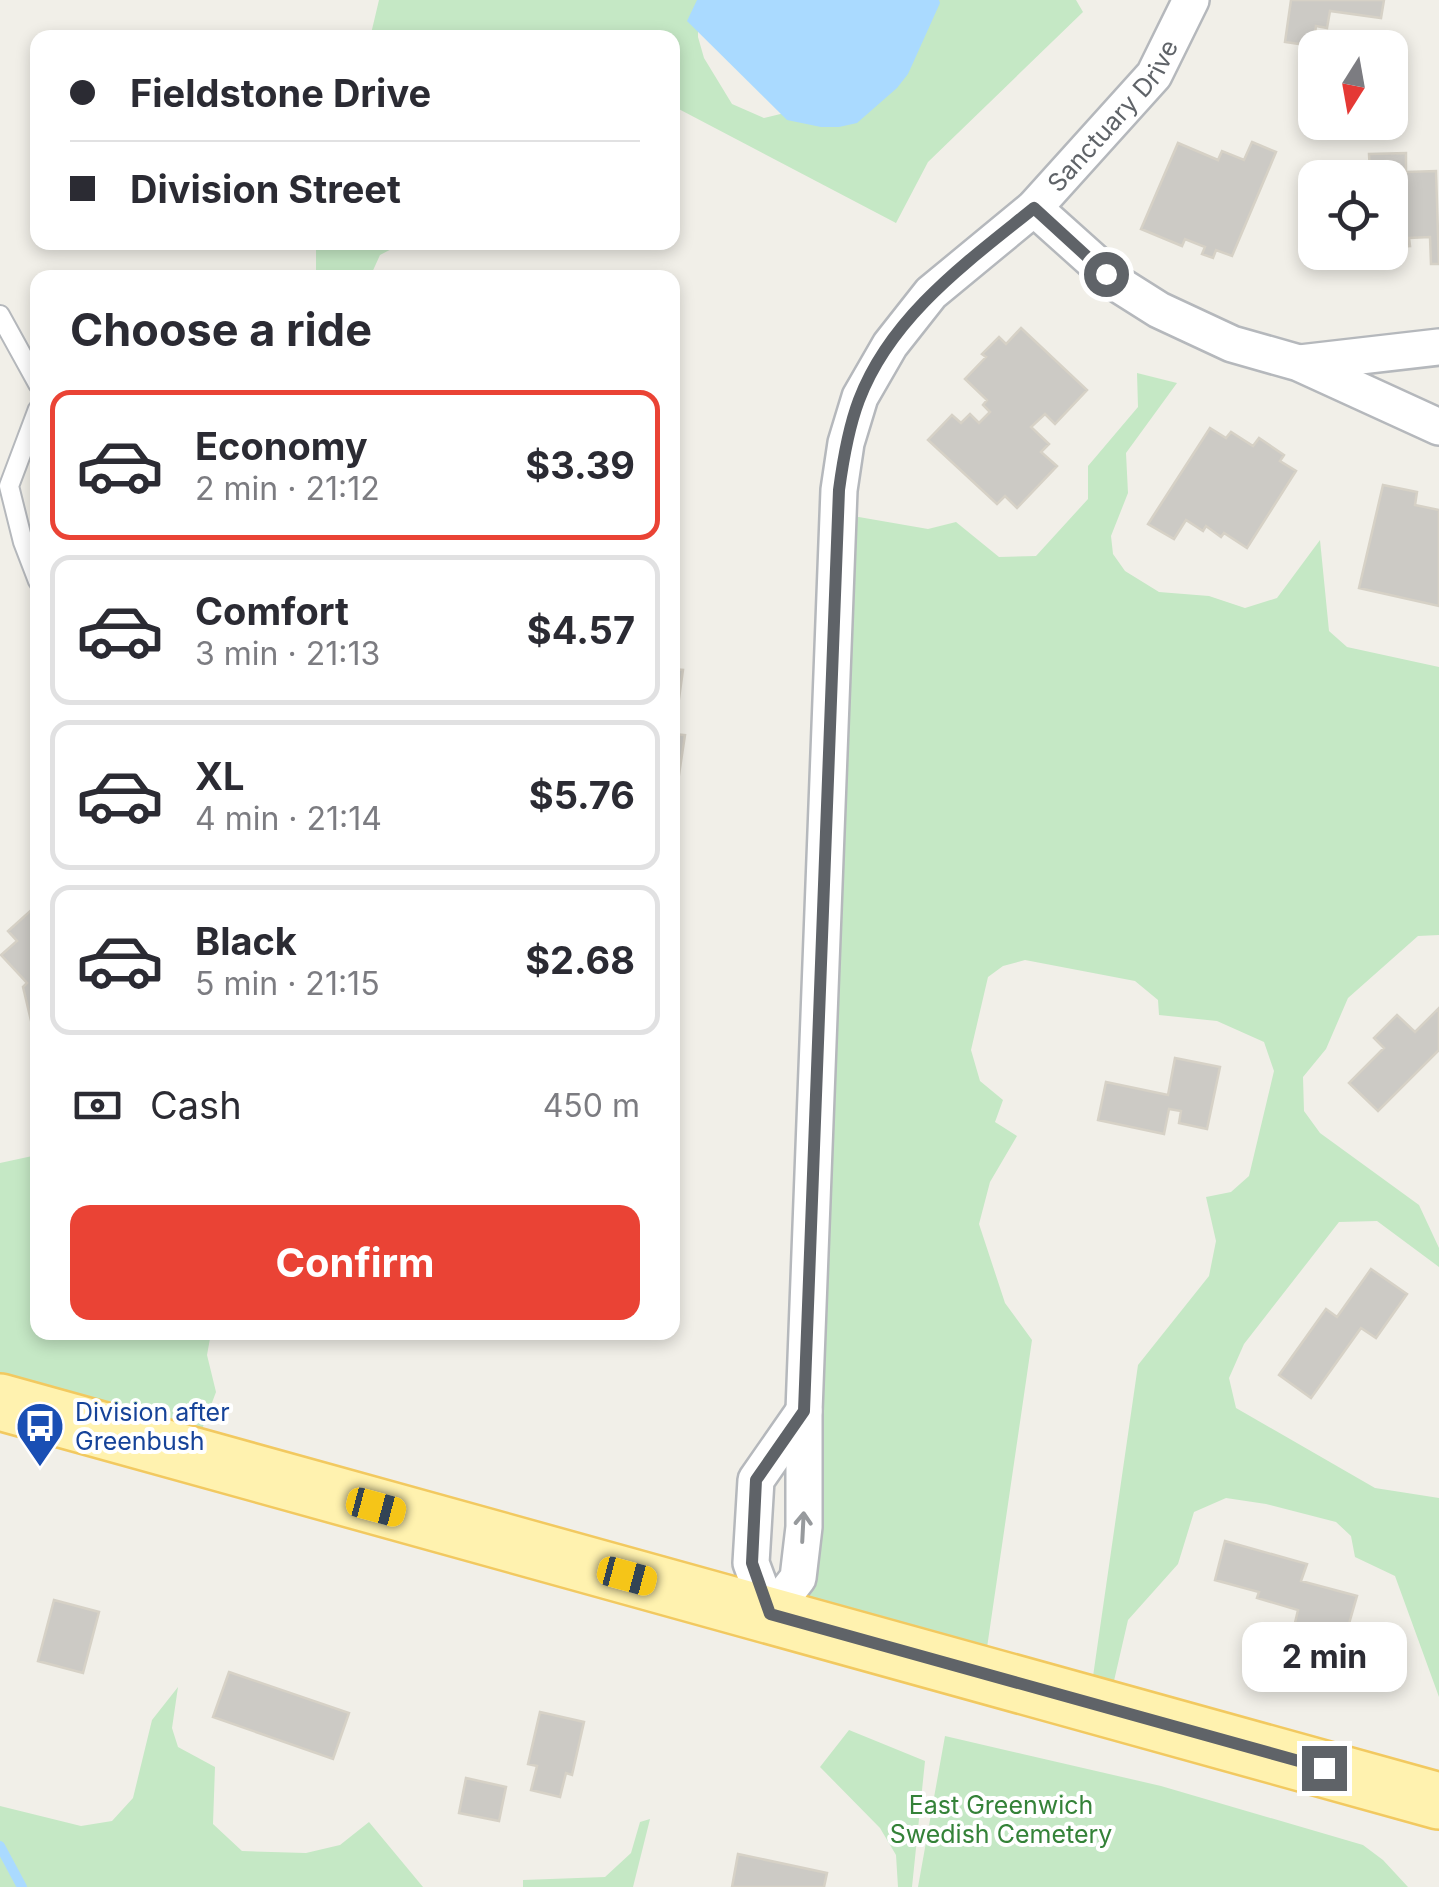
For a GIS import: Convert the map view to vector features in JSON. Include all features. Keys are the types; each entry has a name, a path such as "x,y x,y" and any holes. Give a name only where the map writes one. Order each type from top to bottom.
{"main road":[{"path":"0,1402 1439,1801"}],"street":[{"name":"Sanctuary Drive","path":"770,1614 798,1578 804,1528 804,1411 839,490 846,443 860,397 890,345 930,293 1034,208 1154,75 1191,0"},
{"path":"1034,208 1090,261 1159,310 1232,344 1299,363 1439,428"},
{"path":"1299,363 1439,347"},
{"path":"770,1614 752,1563 756,1480 804,1411"}],"lane":[{"path":"0,315 30,369"},
{"path":"30,430 9,486 30,560"}],"green space":[{"path":"379,0 698,0 698,37 704,58 732,104 764,118 859,95 916,0 1076,0 1083,12 928,162 896,223 680,110 680,30 372,30"},
{"path":"316,250 390,250 380,255 373,270 316,270"},
{"path":"1137,373 1177,383 1126,453 1128,493 1111,536 1113,554 1125,571 1159,592 1209,596 1245,608 1277,598 1320,540 1329,631 1347,647 1439,667 1439,935 1418,936 1348,998 1326,1049 1303,1077 1304,1111 1320,1133 1419,1205 1439,1248 1439,1267 1377,1221 1339,1222 1244,1344 1229,1378 1236,1408 1375,1488 1439,1498 1439,1697 1395,1576 1355,1557 1351,1536 1336,1522 1226,1498 1194,1512 1178,1564 1128,1620 1108,1707 1089,1704 1138,1365 1209,1276 1216,1241 1206,1197 1231,1192 1249,1176 1274,1071 1264,1042 1217,1021 1159,1015 1158,1000 1135,981 1025,960 1003,966 988,977 971,1050 980,1081 1003,1100 995,1122 1017,1136 990,1182 979,1224 1005,1303 1032,1340 983,1675 803,1628 853,516 928,529 956,522 999,557 1036,556 1088,499 1088,466 1138,407"},
{"path":"30,1157 30,1340 210,1340 207,1355 216,1392 198,1440 0,1383 0,1163"},
{"path":"178,1687 172,1728 178,1747 215,1767 213,1824 242,1851 306,1853 340,1845 369,1822 423,1887 0,1887 0,1806 81,1826 112,1821 133,1798 152,1720"},
{"path":"849,1730 925,1761 912,1887 898,1887 896,1855 880,1828 820,1767"},
{"name":"East Greenwich Swedish Cemetery","path":"945,1736 1161,1786 1363,1845 1408,1887 918,1887"},
{"path":"650,1819 633,1887 523,1887 523,1880 605,1877 631,1853 640,1822"}],"water":[{"path":"697,0 940,3 908,74 897,88 857,123 821,127 787,120 687,21"}],"building":[{"path":"1291,0 1384,0 1381,18 1330,11 1327,28 1298,30 1298,44 1285,42"},
{"path":"1252,142 1276,152 1232,256 1216,250 1213,258 1202,254 1205,247 1185,239 1182,246 1141,229 1178,143 1218,160 1222,151 1244,160"},
{"path":"1406,153 1406,160 1369,160 1369,154"},
{"path":"1436,171 1439,264 1431,264 1430,237 1409,238 1408,246 1408,172"},
{"path":"1021,328 1087,390 1055,424 1045,414 1031,427 1049,444 1041,452 1057,466 1017,508 1005,496 997,504 928,440 952,415 961,423 970,414 979,423 990,412 983,405 987,400 965,379 999,337 1006,344"},
{"path":"1210,428 1226,438 1231,432 1253,446 1259,438 1284,455 1280,461 1296,471 1247,548 1224,533 1221,537 1206,526 1203,531 1186,520 1174,539 1148,524"},
{"path":"1383,485 1417,492 1415,505 1439,510 1439,606 1359,588"},
{"path":"680,735 685,735 680,768"},
{"path":"30,911 30,1016 23,987 27,983 1,955 17,941 8,931"},
{"path":"1439,1008 1439,1050 1378,1111 1349,1083 1384,1048 1374,1038 1397,1015 1415,1032"},
{"path":"1175,1058 1220,1067 1207,1129 1179,1123 1181,1111 1169,1109 1164,1134 1098,1120 1106,1082 1168,1095"},
{"path":"1371,1269 1407,1294 1376,1338 1361,1328 1311,1398 1279,1375 1326,1309 1337,1317"},
{"path":"1225,1541 1307,1564 1301,1581 1357,1596 1344,1641 1294,1627 1298,1610 1257,1598 1259,1592 1215,1580"},
{"path":"54,1600 99,1612 83,1673 38,1661"},
{"path":"229,1672 349,1713 333,1759 213,1717"},
{"path":"540,1712 584,1722 572,1775 566,1773 560,1797 531,1790 537,1766 528,1764"},
{"path":"466,1778 506,1787 499,1821 459,1813"},
{"path":"738,1854 827,1873 824,1887 732,1887"}],"waterway":[{"path":"0,1846 22,1887"}],"place":[{"name":"Division after Greenbush","path":"40,1468"}],"route":[{"path":"1106,274 1034,208 930,293 890,345 860,397 846,443 839,490 804,1411 756,1480 752,1563 770,1614 1324,1768"}]}
